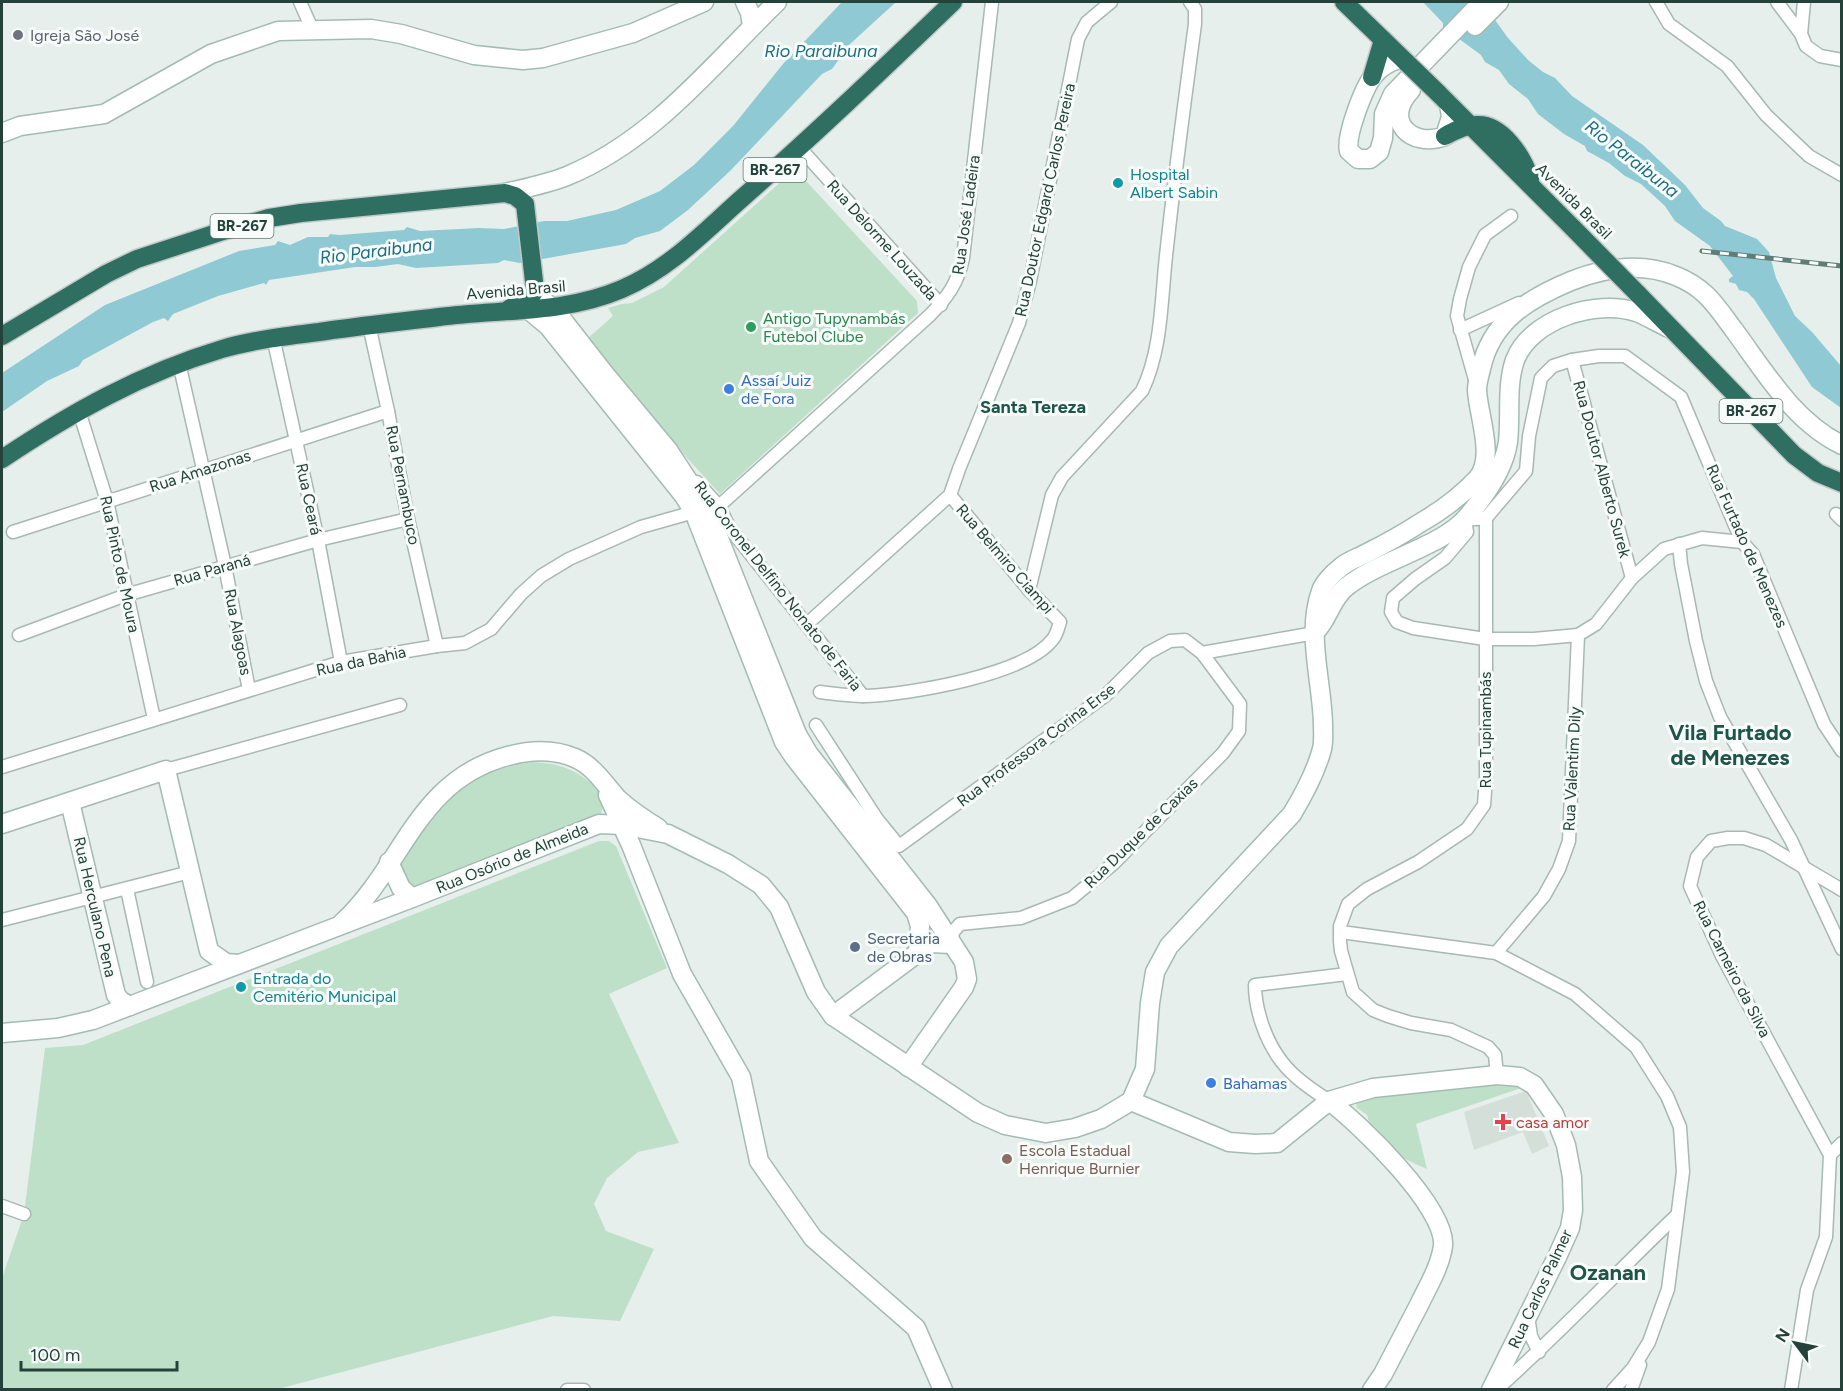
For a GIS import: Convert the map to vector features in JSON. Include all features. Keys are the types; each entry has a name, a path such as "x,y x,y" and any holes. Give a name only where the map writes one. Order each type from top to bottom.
{"highway":[{"name":"Avenida Brasil","path":"2,459 129,383 223,348 273,338 369,325 503,310 529,310 574,305 622,289 665,265 701,237 800,148 953,2"},
{"path":"1344,2 1470,125 1445,136"},
{"path":"1372,77 1383,39"},
{"name":"Avenida Brasil","path":"1470,125 1487,126 1505,139 1524,164 1534,189 1669,328"},
{"path":"503,310 531,298 534,284 525,207 515,196 505,193"},
{"name":"BR-267","path":"2,336 106,274 137,259 223,231 269,218 301,213 505,193"},
{"path":"534,284 550,300 574,305"},
{"name":"BR-267","path":"1669,328 1794,455 1818,473 1842,483"}],"main road":[{"path":"2,133 20,126 104,114 211,54 278,31 371,29 401,34 474,55 523,60 543,58 633,33 704,2"},
{"path":"746,2 762,6 774,4"},
{"path":"746,2 752,26"},
{"path":"1443,99 1451,117 1445,136 1431,140 1417,137 1404,130 1398,118 1403,99 1482,2"},
{"path":"1404,61 1385,65 1372,77 1353,119 1348,139 1349,151 1358,159 1370,159 1379,152 1383,138 1384,114 1389,100 1499,2"},
{"path":"505,193 541,185 567,176 625,145 661,118 774,4"},
{"path":"525,207 529,194 541,185"},
{"path":"1372,1389 1383,1374 1438,1266 1443,1243 1440,1227 1415,1187 1351,1118 1329,1101 1277,1143 1255,1144 1229,1142 1131,1101 1145,1069 1155,972 1169,946 1292,814 1323,747 1322,701 1315,633 1316,610 1321,588 1340,567 1404,533 1449,504 1479,477 1485,462 1486,449 1477,388 1484,352 1497,329 1540,294 1596,272 1638,268 1656,269 1697,285 1714,303 1785,398 1804,419 1826,437 1842,445"},
{"name":"Rua Coronel Delfino Nonato de Faria","path":"534,284 558,314 599,378 671,479 707,510"},
{"path":"1315,633 1323,624 1341,591 1360,577 1446,535 1465,520 1483,497 1498,473 1508,443 1510,389 1515,360 1528,339 1555,320 1580,311 1608,308 1635,312 1669,328"},
{"name":"Rua Coronel Delfino Nonato de Faria","path":"529,310 548,326 669,450 707,510"},
{"path":"1449,504 1465,520"},
{"path":"707,510 779,730 789,749 964,962 967,979 908,1067"},
{"path":"1393,560 1402,551 1404,533"},
{"path":"338,926 366,896 416,822 443,791 455,781 485,764 503,757 534,751 561,754 577,759 590,767 607,789 626,806 668,834"},
{"path":"2,824 166,770 209,951 204,969 190,983"},
{"path":"607,789 682,974 741,1077 759,1161 813,1238 916,1328 943,1389"},
{"path":"594,826 609,811 607,789"},
{"name":"Rua Herculano Pena","path":"70,802 116,994 121,1001 130,1006"},
{"name":"Rua Osório de Almeida","path":"2,1033 34,1032 76,1025 242,964 594,826 622,825 668,834 728,864 761,885 779,907 816,992 833,1016 978,1113 1005,1125 1047,1133 1075,1128 1101,1119 1131,1101"},
{"path":"594,826 604,827 622,836 631,845"},
{"path":"389,862 401,888 412,898"},
{"path":"918,952 922,910"},
{"path":"833,1016 931,943 951,944"},
{"path":"209,951 226,963 242,964"},
{"name":"Rua Carlos Palmer","path":"1329,1101 1372,1088 1497,1075 1520,1077 1534,1085 1554,1114 1566,1145 1572,1177 1573,1210 1570,1228 1491,1389"},
{"path":"1351,1118 1351,1104 1356,1093"}],"street":[{"path":"300,2 313,31"},
{"name":"Rua José Ladeira","path":"707,510 941,305 954,288 963,258 992,2"},
{"name":"Rua Doutor Edgard Carlos Pereira","path":"807,624 950,495 1019,323 1030,281 1078,39 1087,22 1111,2"},
{"path":"1029,590 1052,495 1062,477 1142,391 1150,375 1159,324 1178,145 1195,24 1195,9 1190,2"},
{"path":"1656,2 1669,24 1727,66 1766,115 1783,132 1809,156 1842,175"},
{"path":"1777,2 1801,34 1806,46 1820,56 1842,60"},
{"path":"1801,34 1804,2"},
{"name":"Rua Delorme Louzada","path":"800,148 941,305"},
{"path":"1477,388 1457,316 1469,267 1485,235 1511,216"},
{"path":"1460,330 1540,294"},
{"name":"Rua Pernambuco","path":"369,325 408,519 437,646"},
{"name":"Rua Ceará","path":"273,338 318,540 341,662"},
{"name":"Rua Furtado de Menezes","path":"1486,518 1526,471 1529,436 1541,378 1553,366 1572,360 1599,356 1625,356 1681,397 1742,542 1753,554 1824,724 1842,751"},
{"name":"Rua Doutor Alberto Surek","path":"1572,360 1632,578"},
{"name":"Rua Alagoas","path":"179,363 225,566 249,690"},
{"name":"Rua Pinto de Moura","path":"79,411 107,501 154,719"},
{"name":"Rua Amazonas","path":"13,532 388,411"},
{"name":"Rua Belmiro Ciampi","path":"863,696 922,690 1000,671 1034,654 1053,640 1060,622 1029,590 950,495"},
{"name":"Rua Coronel Delfino Nonato de Faria","path":"707,510 729,527 863,696"},
{"name":"Rua da Bahia","path":"2,766 341,662 465,643 490,629 521,594 541,576 569,559 641,527 707,510"},
{"path":"1486,518 1465,520 1467,532 1445,558 1393,598 1391,612 1397,622 1413,628 1485,639 1534,639 1578,635 1596,624 1632,578 1664,549 1702,538 1742,542"},
{"name":"Rua Tupinambás","path":"1340,929 1348,904 1367,889 1418,862 1459,835 1476,818 1484,805 1486,778 1486,518"},
{"name":"Rua Paraná","path":"19,635 126,595 318,540 408,519"},
{"path":"1679,544 1683,575 1706,681 1720,717 1791,840 1842,949"},
{"path":"1202,653 1315,633"},
{"name":"Rua Valentim Dily","path":"1496,953 1544,896 1559,869 1569,841 1578,635"},
{"name":"Rua Professora Corina Erse","path":"816,725 877,819 899,846 1106,695 1148,653 1170,641 1185,640 1202,653"},
{"name":"Rua Duque de Caxias","path":"951,944 955,928 965,922 1021,918 1072,898 1113,864 1223,753 1239,732 1240,704 1202,653"},
{"path":"820,693 863,696"},
{"path":"166,770 400,705"},
{"name":"Rua Carneiro da Silva","path":"1836,1158 1722,957 1690,886 1697,857 1711,841 1744,838 1766,845 1842,890"},
{"path":"2,920 190,872"},
{"path":"127,889 147,982"},
{"path":"1497,1075 1495,1055 1488,1047 1450,1030 1411,1023 1373,1010 1353,992 1341,951 1340,929 1496,953 1575,994 1636,1047 1667,1096 1680,1127 1683,1172 1668,1288 1631,1389"},
{"path":"1329,1101 1309,1087 1282,1062 1262,1026 1255,1000 1255,985 1347,974"},
{"path":"1791,1389 1807,1290 1826,1237 1836,1158 1842,1143"},
{"path":"2,1206 24,1214"},
{"path":"1496,1389 1539,1352 1677,1215"},
{"path":"1528,1316 1530,1336 1539,1352"},
{"path":"1612,1389 1633,1368 1649,1342"},
{"path":"567,1389 584,1389"}],"shaded area":[{"name":"casa amor","path":"1526,1091 1549,1146 1532,1154 1523,1132 1474,1150 1464,1112"}],"green space":[{"name":"Antigo Tupynambás Futebol Clube","path":"795,169 917,301 918,313 720,494 679,449 587,339 613,316 608,308 632,303 664,287"},
{"path":"531,762 560,766 587,779 598,789 605,801 600,816 413,889 402,880 401,864 407,851 445,798 486,772"},
{"path":"599,841 609,841 616,846 667,968 609,994 679,1143 638,1152 607,1178 594,1204 606,1231 654,1249 620,1321 553,1316 278,1389 2,1390 2,1278 24,1214 45,1048 83,1045"},
{"path":"1497,1080 1524,1087 1416,1124 1427,1169 1390,1149 1376,1134 1367,1115 1356,1107 1358,1101 1372,1098 1372,1092"}],"water":[{"name":"Rio Paraibuna","path":"842,2 896,2 850,44 832,69 822,74 730,171 688,210 660,231 635,238 626,244 520,263 504,260 498,263 416,268 398,264 355,267 269,280 266,285 264,283 218,296 173,314 168,321 164,318 153,322 83,360 79,366 47,381 2,412 2,373 105,305 239,251 275,245 278,241 290,245 308,237 328,237 330,234 404,230 407,227 420,231 504,229 544,221 567,221 616,210 660,191 694,165 733,126 783,64"},
{"name":"Rio Paraibuna","path":"1423,2 1482,2 1508,38 1528,60 1555,78 1572,96 1643,145 1685,185 1703,208 1725,226 1757,239 1769,252 1776,278 1795,316 1841,366 1841,408 1812,387 1754,299 1747,292 1739,290 1736,284 1729,282 1733,276 1710,246 1675,221 1665,206 1641,184 1587,151 1585,146 1564,134 1538,114 1528,99 1509,84 1499,70 1485,62 1481,55 1443,27 1443,23"}],"railway":[{"path":"1702,251 1842,266"}],"place":[{"name":"Igreja São José","path":"18,35"},
{"name":"Hospital Albert Sabin","path":"1118,183"},
{"name":"Antigo Tupynambás Futebol Clube","path":"751,327"},
{"name":"Assaí Juiz de Fora","path":"729,389"},
{"name":"Secretaria de Obras","path":"855,947"},
{"name":"Entrada do Cemitério Municipal","path":"241,987"},
{"name":"Bahamas","path":"1211,1083"},
{"name":"casa amor","path":"1503,1122"},
{"name":"Escola Estadual Henrique Burnier","path":"1007,1159"}],"district":[{"name":"Santa Tereza","path":"1033,407"},
{"name":"Vila Furtado de Menezes","path":"1730,744"},
{"name":"Ozanan","path":"1608,1272"}]}
